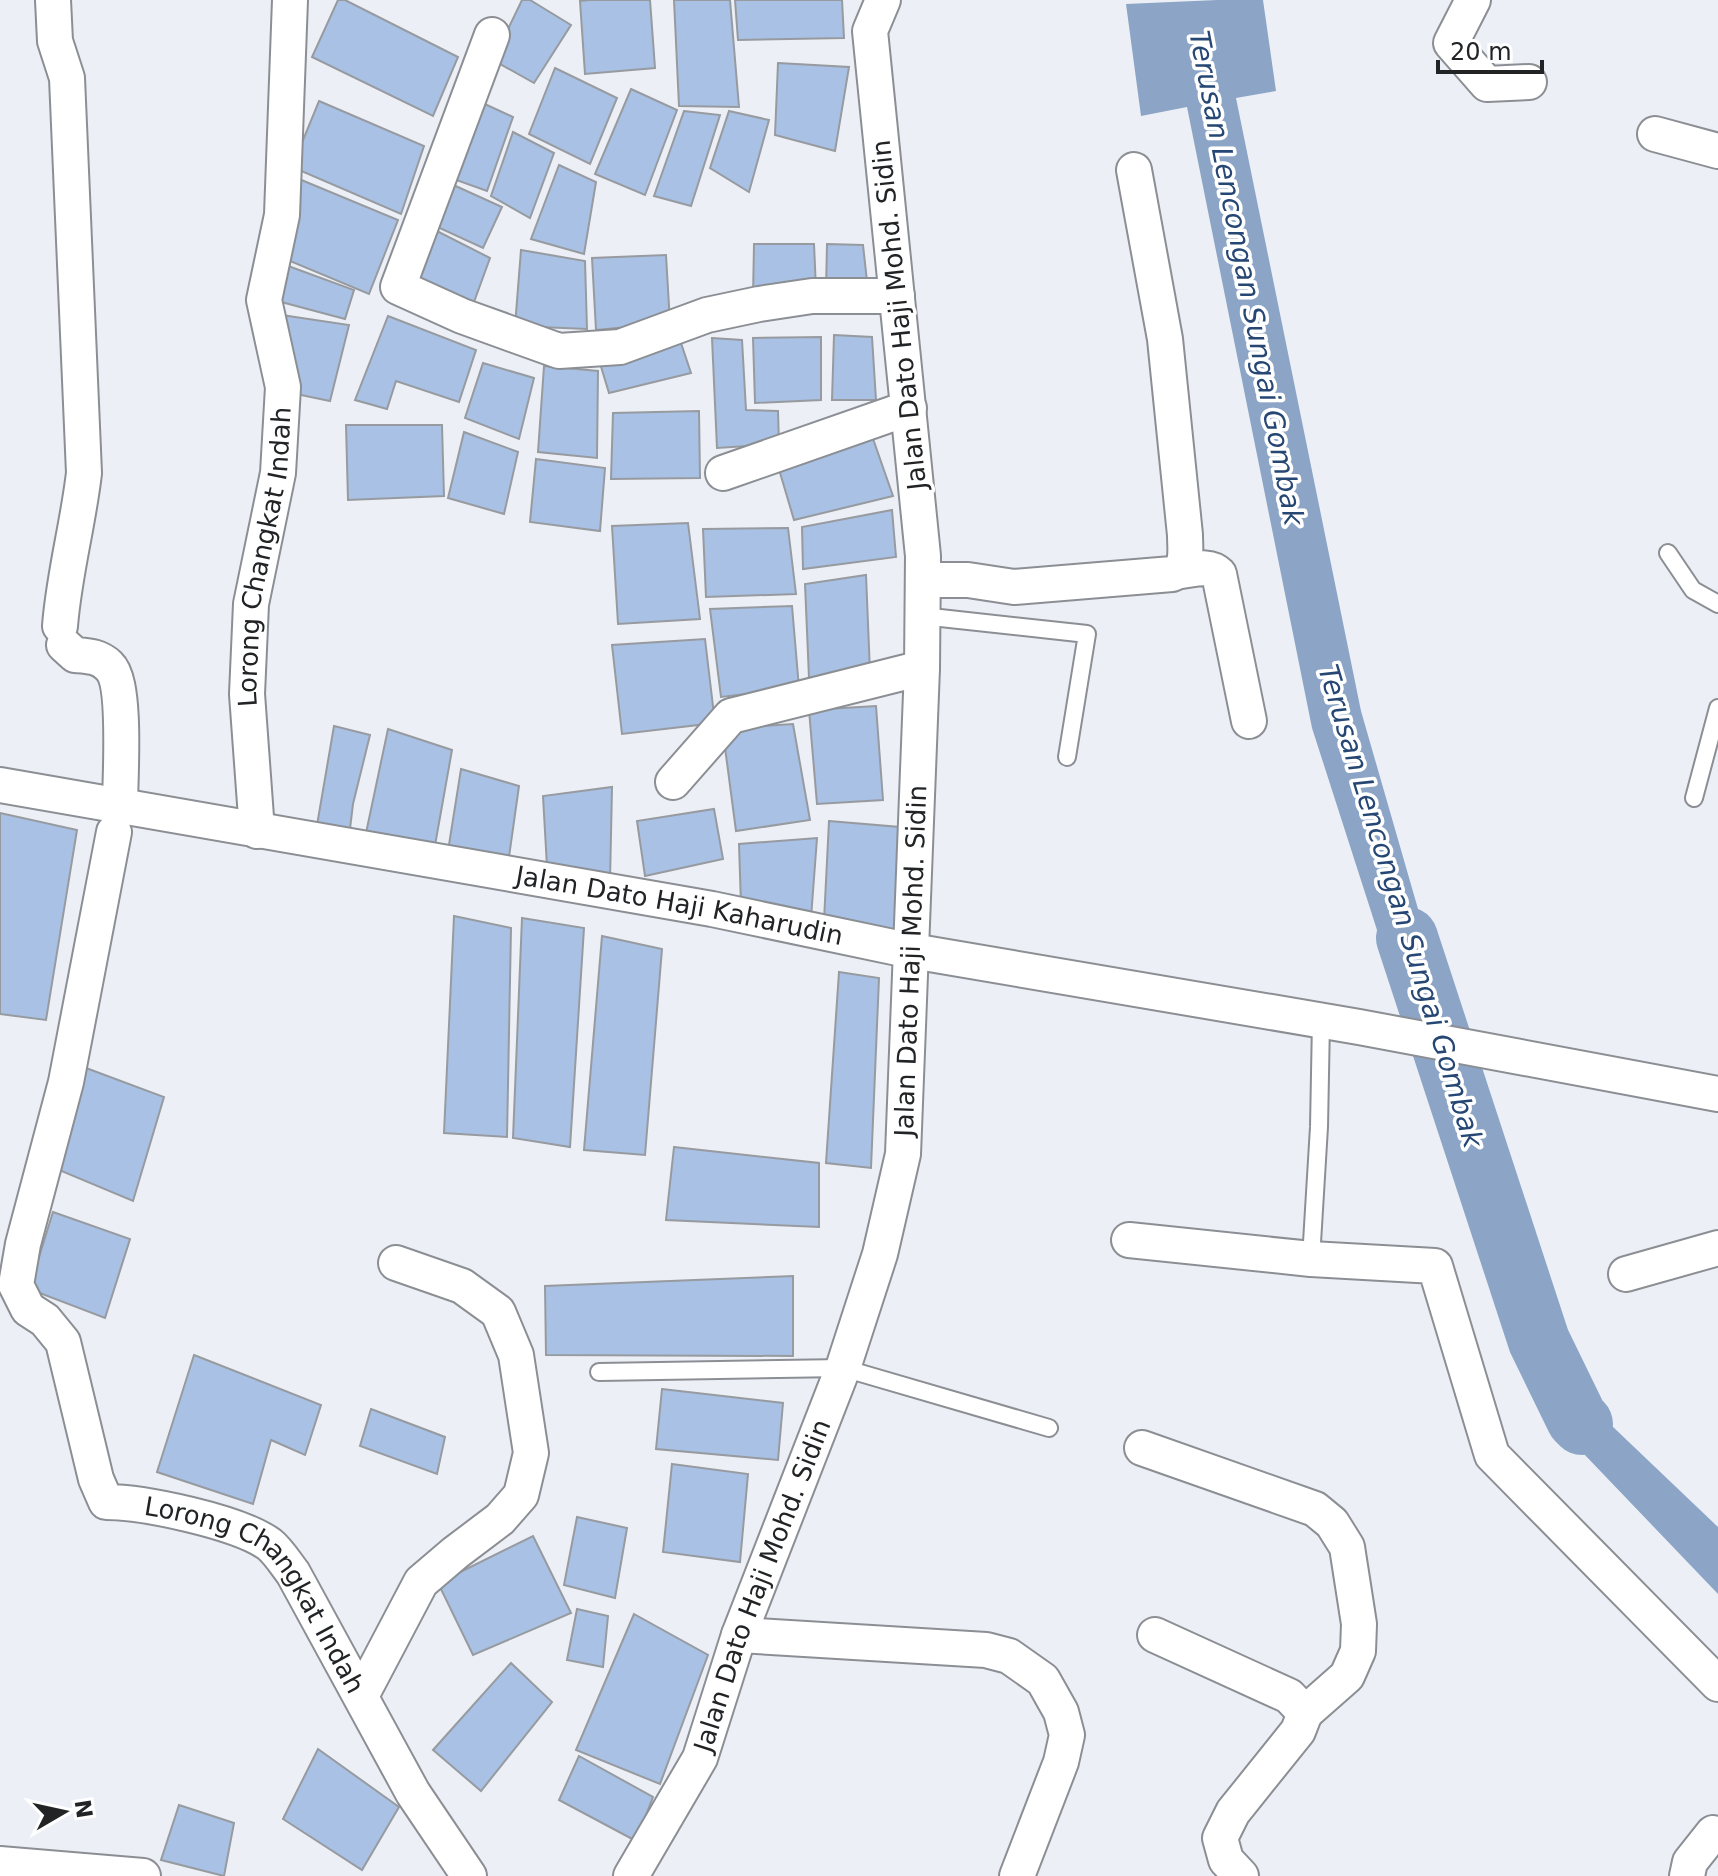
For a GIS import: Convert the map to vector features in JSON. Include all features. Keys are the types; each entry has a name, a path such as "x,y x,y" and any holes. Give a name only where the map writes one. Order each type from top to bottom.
{"street":[{"path":"53,0 55,41 67,78 84,473 77,526 64,580 62,635 75,655 93,656 111,667 119,689 117,819"},
{"name":"Lorong Changkat Indah","path":"257,831 247,694 251,604 278,473 283,387 264,300 282,215 290,0"},
{"name":"Jalan Dato Haji Mohd. Sidin","path":"631,1876 700,1758 739,1635 843,1368 880,1254 903,1154 922,668 923,556 870,31 883,0"},
{"path":"1473,0 1451,43 1487,84 1529,82"},
{"path":"492,35 398,287 462,316 559,351 620,347 707,315 759,304 812,296 897,296"},
{"path":"1655,134 1718,151"},
{"path":"1134,170 1165,339 1185,535 1185,565 1180,571"},
{"path":"723,473 909,408"},
{"path":"923,580 968,580 1014,587 1214,569 1219,574 1249,721"},
{"path":"673,782 731,716 922,668"},
{"name":"Jalan Dato Haji Kaharudin","path":"0,785 117,819 257,831 712,909 912,951 1359,1027 1718,1094"},
{"name":"Lorong Changkat Indah","path":"117,819 66,1082 23,1244 16,1285 28,1309 45,1320 63,1342 96,1479 106,1502 132,1502 244,1530 271,1546 293,1573 413,1793 469,1876"},
{"path":"1129,1240 1311,1259 1435,1266 1492,1455 1718,1684"},
{"path":"1626,1274 1718,1248"},
{"path":"361,1696 421,1582 500,1519 521,1495 531,1453 516,1355 498,1312 462,1286 396,1263"},
{"path":"1142,1448 1315,1509 1332,1523 1347,1547 1359,1624 1358,1651 1347,1676 1305,1713 1298,1731 1233,1812 1220,1838 1226,1860 1241,1876"},
{"path":"739,1635 986,1650 1009,1656 1043,1680 1061,1712 1067,1735 1061,1762 1017,1876"},
{"path":"1155,1635 1289,1696 1305,1713"},
{"path":"1687,1876 1690,1862 1713,1833"},
{"path":"0,1864 143,1876"}],"lane":[{"path":"1668,553 1693,590 1718,604"},
{"path":"922,616 1087,634 1067,757"},
{"path":"1694,798 1718,708"},
{"path":"1311,1259 1319,1127 1321,1021"},
{"path":"599,1372 843,1368 1049,1428"}],"water":[{"path":"1263,0 1276,91 1236,98 1361,711 1450,1020 1405,1017 1312,728 1187,107 1141,116 1126,4"},
{"path":"1556,1343 1590,1405 1718,1527 1718,1594 1561,1430 1537,1387 1530,1357"}],"building":[{"path":"338,0 345,0 458,57 433,116 312,57"},
{"path":"522,0 530,0 571,25 534,83 493,60"},
{"path":"650,0 655,68 585,74 580,1"},
{"path":"674,0 730,0 739,107 679,106"},
{"path":"735,0 842,0 844,38 738,40"},
{"path":"778,63 849,67 835,151 775,135"},
{"path":"555,68 617,98 590,164 529,134"},
{"path":"631,89 677,110 645,195 595,174"},
{"path":"476,100 513,117 487,191 445,176"},
{"path":"319,101 424,146 401,214 292,167"},
{"path":"684,111 720,115 691,206 654,196"},
{"path":"729,111 769,120 749,192 710,168"},
{"path":"513,132 554,153 530,218 491,196"},
{"path":"559,165 596,182 584,254 531,239"},
{"path":"299,179 398,220 369,294 278,256"},
{"path":"449,183 502,207 483,248 431,224"},
{"path":"429,227 490,258 470,313 405,283"},
{"path":"754,244 814,244 816,289 753,297"},
{"path":"827,244 863,245 868,290 826,290"},
{"path":"521,250 585,261 587,329 515,326"},
{"path":"666,255 670,323 596,330 592,258"},
{"path":"280,263 354,290 345,319 270,299"},
{"path":"275,314 349,325 330,401 291,393"},
{"path":"388,316 476,350 459,402 396,381 387,409 355,400"},
{"path":"834,335 872,337 876,400 832,400"},
{"path":"821,337 821,400 755,403 753,338"},
{"path":"712,338 742,340 746,410 778,411 779,444 717,448"},
{"path":"680,340 691,373 609,393 599,360"},
{"path":"483,363 534,378 519,439 465,418"},
{"path":"544,366 598,371 597,458 538,452"},
{"path":"699,411 700,478 611,479 613,413"},
{"path":"346,425 442,425 444,496 348,500"},
{"path":"464,432 518,452 504,514 448,498"},
{"path":"871,433 893,496 794,520 778,466"},
{"path":"536,459 605,468 600,531 530,522"},
{"path":"892,510 896,557 803,569 802,527"},
{"path":"688,523 700,619 618,624 612,526"},
{"path":"788,528 796,594 706,597 703,529"},
{"path":"866,575 870,672 809,678 805,584"},
{"path":"792,606 799,688 721,697 710,609"},
{"path":"705,639 715,723 622,734 612,645"},
{"path":"876,706 883,800 817,804 809,710"},
{"path":"793,724 810,820 736,831 724,740 734,728"},
{"path":"334,726 370,735 353,804 349,837 317,825"},
{"path":"388,729 452,750 434,851 366,833"},
{"path":"461,769 519,786 508,864 448,851"},
{"path":"612,787 610,881 547,867 543,796"},
{"path":"714,809 723,859 645,876 637,821"},
{"path":"0,813 77,830 46,1020 0,1014"},
{"path":"829,821 900,827 896,932 824,921"},
{"path":"817,838 811,918 741,905 739,844"},
{"path":"454,916 511,928 507,1137 444,1133"},
{"path":"522,918 584,928 570,1147 513,1138"},
{"path":"602,936 662,949 645,1155 584,1150"},
{"path":"839,972 879,978 871,1168 826,1163"},
{"path":"86,1068 164,1097 133,1201 59,1170"},
{"path":"674,1147 819,1163 819,1227 666,1220"},
{"path":"53,1212 130,1239 105,1318 29,1289"},
{"path":"793,1276 793,1356 546,1355 545,1286"},
{"path":"194,1355 321,1405 305,1455 271,1440 253,1504 157,1472"},
{"path":"662,1389 783,1403 778,1460 656,1449"},
{"path":"371,1409 445,1437 437,1474 360,1446"},
{"path":"672,1464 748,1474 740,1562 663,1552"},
{"path":"577,1517 627,1528 615,1598 564,1585"},
{"path":"533,1536 571,1613 473,1655 438,1583"},
{"path":"577,1609 608,1616 603,1667 567,1660"},
{"path":"634,1614 708,1655 660,1784 576,1750"},
{"path":"511,1663 552,1702 481,1791 433,1750"},
{"path":"318,1749 399,1807 362,1870 283,1819"},
{"path":"579,1756 653,1797 636,1841 559,1800"},
{"path":"179,1805 234,1823 224,1876 161,1860"}],"waterway":[{"name":"Terusan Lencongan Sungai Gombak","path":"1407,938 1539,1341 1582,1424"}]}
